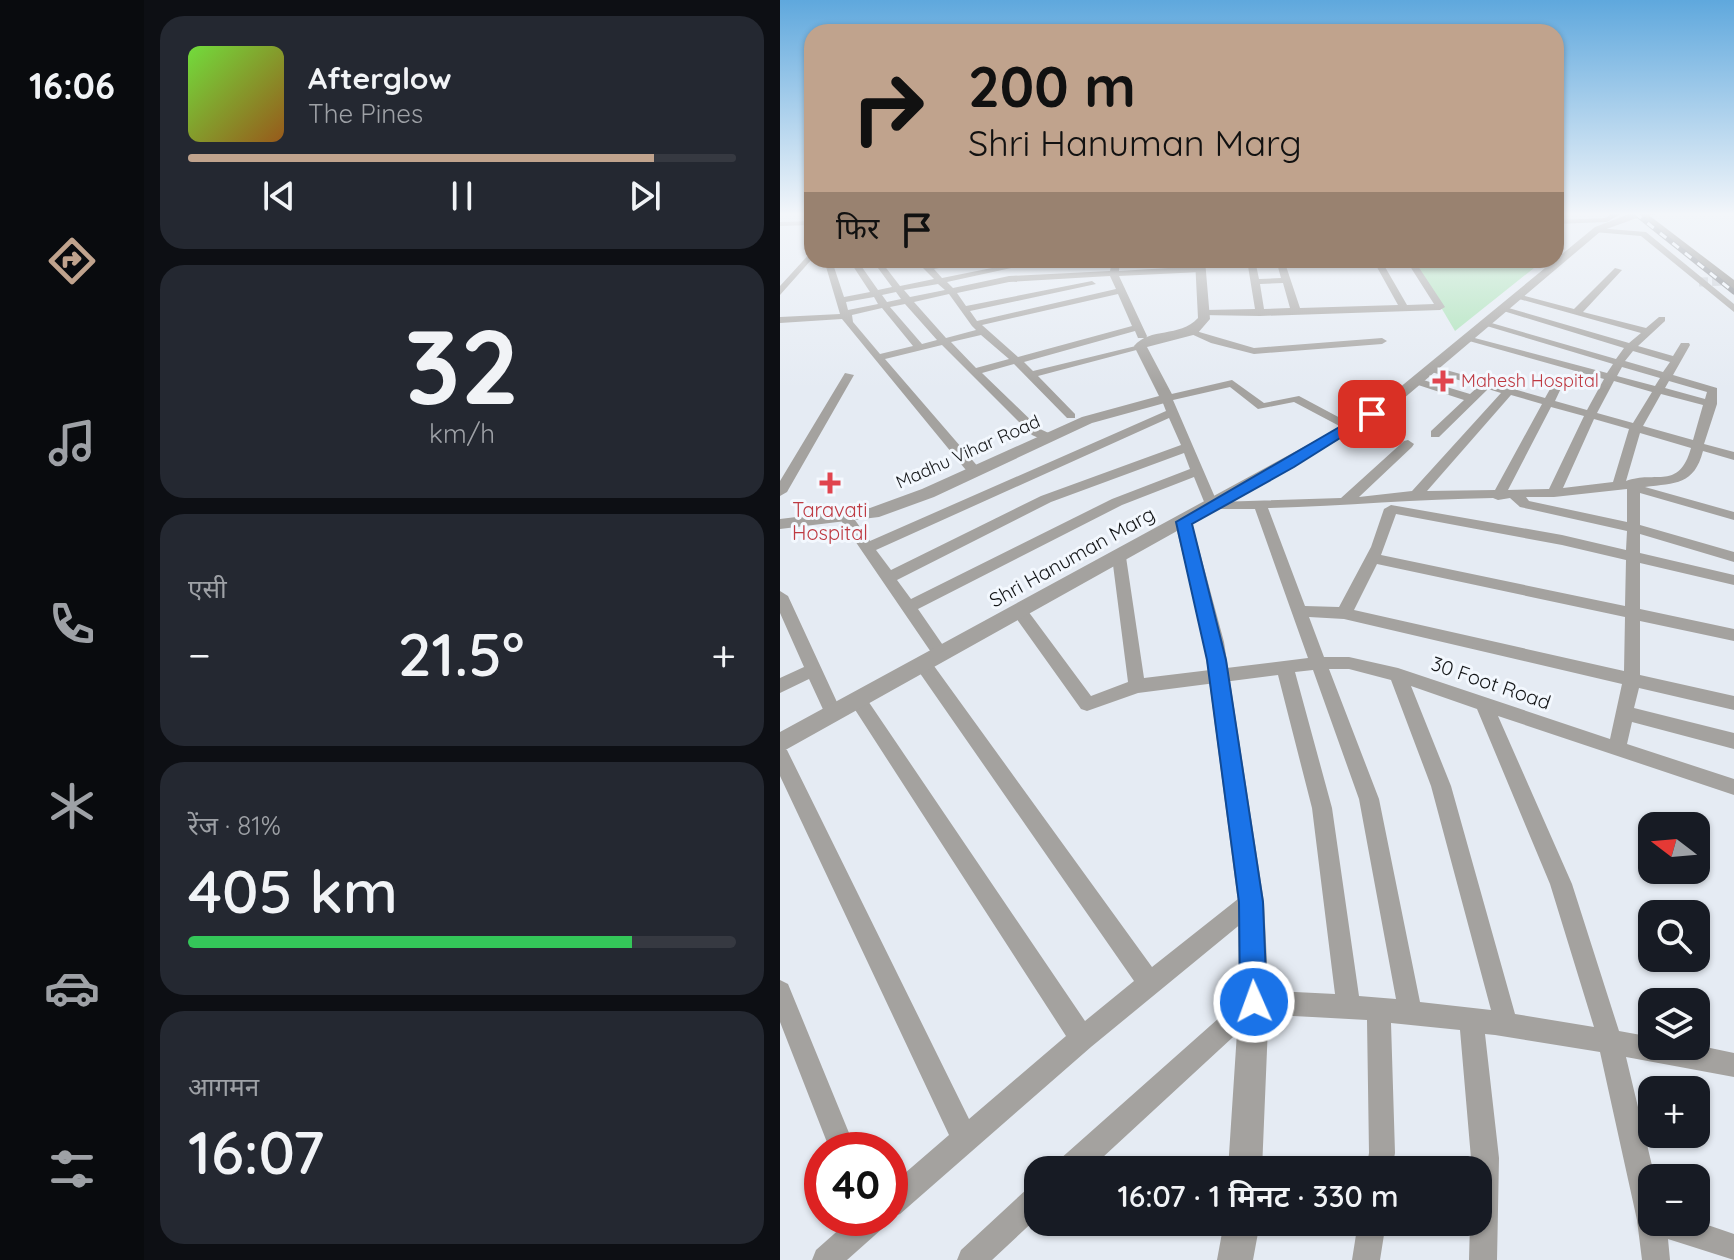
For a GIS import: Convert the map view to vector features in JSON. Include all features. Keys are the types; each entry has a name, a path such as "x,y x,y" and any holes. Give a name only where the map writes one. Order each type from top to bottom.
{"main road":[{"path":"1719,272 1734,287"}],"street":[{"path":"780,292 797,272"},
{"path":"835,272 848,323 971,467"},
{"path":"861,272 919,347"},
{"path":"884,272 943,341 1043,435"},
{"path":"931,272 979,327 1071,416"},
{"path":"842,300 978,272"},
{"path":"1037,278 1038,272"},
{"path":"1115,272 1142,343 1212,506 1345,502 1390,504 1634,555 1734,580"},
{"path":"964,309 1152,272"},
{"path":"1193,331 1205,313 1201,272"},
{"path":"1253,272 1260,313"},
{"path":"1284,272 1296,311"},
{"path":"1384,272 1404,308"},
{"path":"1205,313 1440,307 1418,272"},
{"name":"Shri Hanuman Marg","path":"780,743 1351,427 1432,369 1547,272"},
{"path":"1576,313 1616,272"},
{"path":"1689,272 1734,309"},
{"path":"780,320 848,315 1009,279 1071,273 1115,277"},
{"path":"1254,282 1286,280"},
{"path":"878,358 943,341 979,327 1121,291"},
{"path":"1517,297 1649,332"},
{"path":"1502,309 1675,360"},
{"path":"1554,493 1588,415 1613,377 1618,362 1662,319"},
{"path":"1390,504 1416,495 1498,496 1629,485 1677,479 1686,475 1692,467 1713,390 1485,324"},
{"path":"974,372 1138,327"},
{"path":"1031,375 1193,331 1254,351 1382,341"},
{"path":"1467,339 1711,404"},
{"path":"1617,749 1632,678 1634,555 1629,485 1635,429 1685,345"},
{"path":"1432,369 1734,456"},
{"path":"780,492 849,375"},
{"path":"1416,381 1473,399"},
{"path":"867,548 1168,399 1232,383 1262,407 1295,398 1351,427"},
{"path":"1435,434 1487,384"},
{"path":"1498,496 1558,384"},
{"path":"1416,495 1508,392"},
{"name":"Madhu Vihar Road","path":"1043,435 1071,416 1168,399"},
{"name":"Madhu Vihar Road","path":"780,524 845,516 874,508 1043,435 1168,399"},
{"path":"1345,502 1408,444"},
{"path":"888,578 1046,499 1187,447"},
{"path":"907,608 1117,502 1198,471"},
{"path":"1629,485 1734,516"},
{"path":"1515,495 1525,504 1633,527 1734,557"},
{"path":"1344,613 1373,558 1390,504"},
{"path":"1260,505 1369,799 1410,1010"},
{"name":"Madhu Vihar Road","path":"780,511 874,508"},
{"path":"845,516 907,608 932,659 1150,984"},
{"path":"1183,522 1214,642 1251,902 1254,1002 1246,1156"},
{"path":"1119,557 1137,686"},
{"path":"1373,558 1734,635"},
{"path":"781,600 833,713"},
{"name":"30 Foot Road","path":"1019,611 1087,704 1137,686 1319,663 1349,663 1398,675 1734,787"},
{"path":"1300,611 1344,613 1734,703"},
{"path":"780,644 797,637"},
{"path":"1285,668 1322,808 1348,1004"},
{"path":"780,686 812,670"},
{"path":"1398,675 1441,786 1506,1023"},
{"path":"858,700 1082,1038"},
{"path":"1484,704 1561,884 1610,1040 1639,1164"},
{"path":"1625,713 1734,741"},
{"path":"780,756 965,1139"},
{"path":"908,1188 1082,1038 1251,902"},
{"path":"780,992 836,1132"},
{"path":"1084,1156 1254,1002 1348,1004 1379,1010 1410,1010 1610,1040 1734,1065"},
{"path":"1379,1010 1379,1156"},
{"path":"1471,1019 1486,1158 1483,1260"},
{"path":"971,1260 1024,1211"},
{"path":"826,1260 853,1236"},
{"path":"1235,1260 1239,1236"},
{"path":"1366,1260 1370,1236"},
{"path":"1654,1236 1656,1260"},
{"path":"1699,1236 1734,1248"}],"green space":[{"path":"1420,272 1529,272 1455,331"}],"tunnel":[{"path":"1699,282 1726,281"}],"railway":[{"path":"1709,272 1734,292"}],"place":[{"name":"Mahesh Hospital","path":"1443,381"},
{"name":"Taravati Hospital","path":"830,483"}],"route":[{"path":"1254,1002 1251,902 1217,660 1183,522 1372,414"}]}
